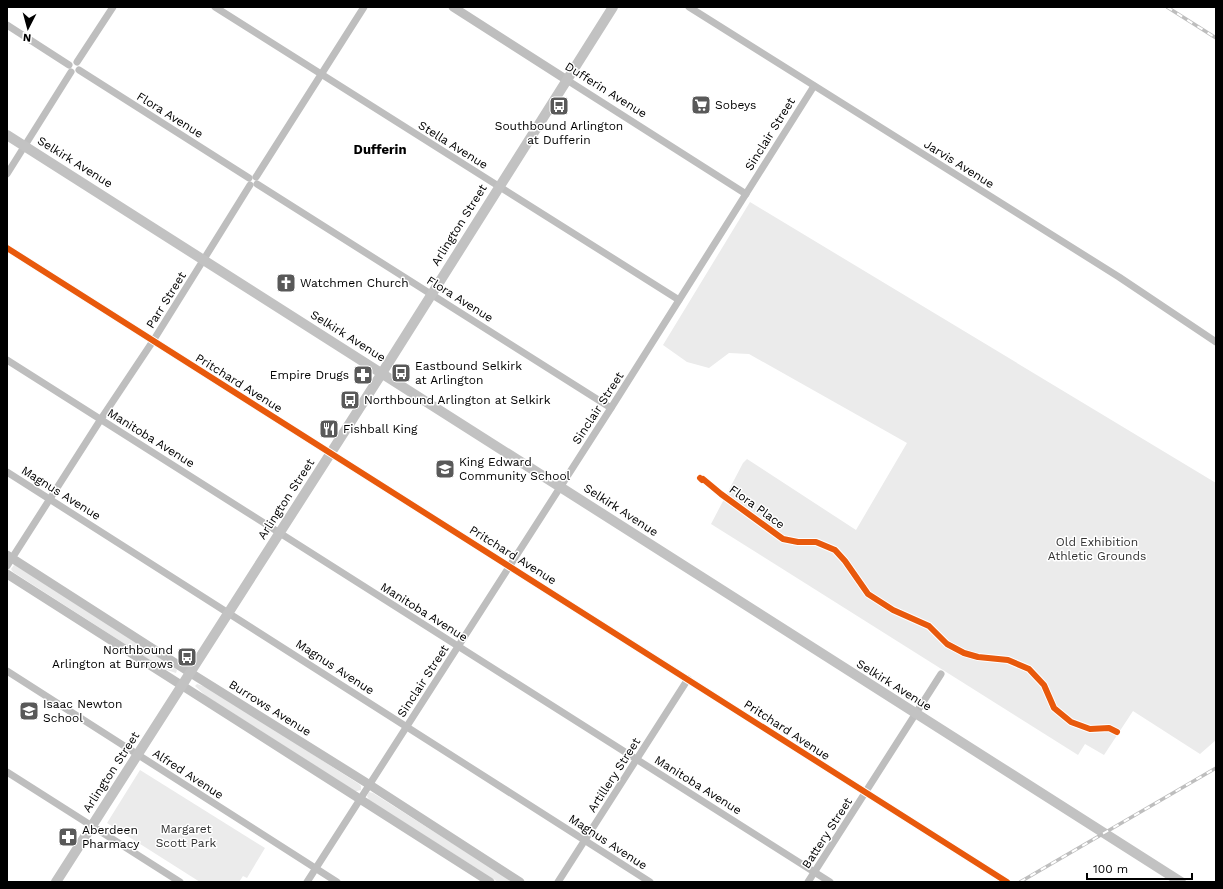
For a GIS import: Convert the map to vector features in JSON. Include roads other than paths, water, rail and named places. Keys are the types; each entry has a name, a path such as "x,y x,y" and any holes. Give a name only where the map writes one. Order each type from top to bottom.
{"main road":[{"name":"Arlington Street","path":"56,882 382,373 613,7"},
{"name":"Selkirk Avenue","path":"7,135 916,714 1169,879 1181,882"}],"street":[{"path":"7,174 70,68 72,62 78,66 113,7"},
{"name":"Stella Avenue","path":"215,7 679,300"},
{"name":"Parr Street","path":"9,560 154,341 203,260 364,7"},
{"name":"Dufferin Avenue","path":"453,7 746,194"},
{"name":"Jarvis Avenue","path":"689,7 1119,277 1216,342"},
{"path":"7,25 70,68"},
{"name":"Flora Avenue","path":"78,66 253,181 611,408"},
{"name":"Sinclair Street","path":"307,882 611,408 814,86"},
{"name":"Pritchard Avenue","path":"7,248 1008,882"},
{"name":"Manitoba Avenue","path":"7,360 830,882"},
{"name":"Magnus Avenue","path":"7,472 229,612 650,882"},
{"name":"Burrows Avenue","path":"9,560 370,785 520,882"},
{"path":"7,574 490,882"},
{"name":"Alfred Avenue","path":"7,671 337,882"},
{"name":"Battery Street","path":"808,882 941,674"},
{"name":"Artillery Street","path":"558,882 688,680"},
{"path":"7,772 180,882"}],"railway":[{"path":"1167,7 1216,38"},
{"path":"1020,882 1216,768"}],"place":[{"name":"Sobeys","path":"701,105"},
{"name":"Southbound Arlington at Dufferin","path":"559,106"},
{"name":"Watchmen Church","path":"286,283"},
{"name":"Eastbound Selkirk at Arlington","path":"401,373"},
{"name":"Empire Drugs","path":"363,375"},
{"name":"Northbound Arlington at Selkirk","path":"350,400"},
{"name":"Fishball King","path":"329,429"},
{"name":"King Edward Community School","path":"445,469"},
{"name":"Northbound Arlington at Burrows","path":"187,657"},
{"name":"Isaac Newton School","path":"29,711"},
{"name":"Aberdeen Pharmacy","path":"68,837"}],"district":[{"name":"Dufferin","path":"380,149"}],"park label":[{"name":"Old Exhibition Athletic Grounds","path":"1097,549"},
{"name":"Margaret Scott Park","path":"186,836"}]}
